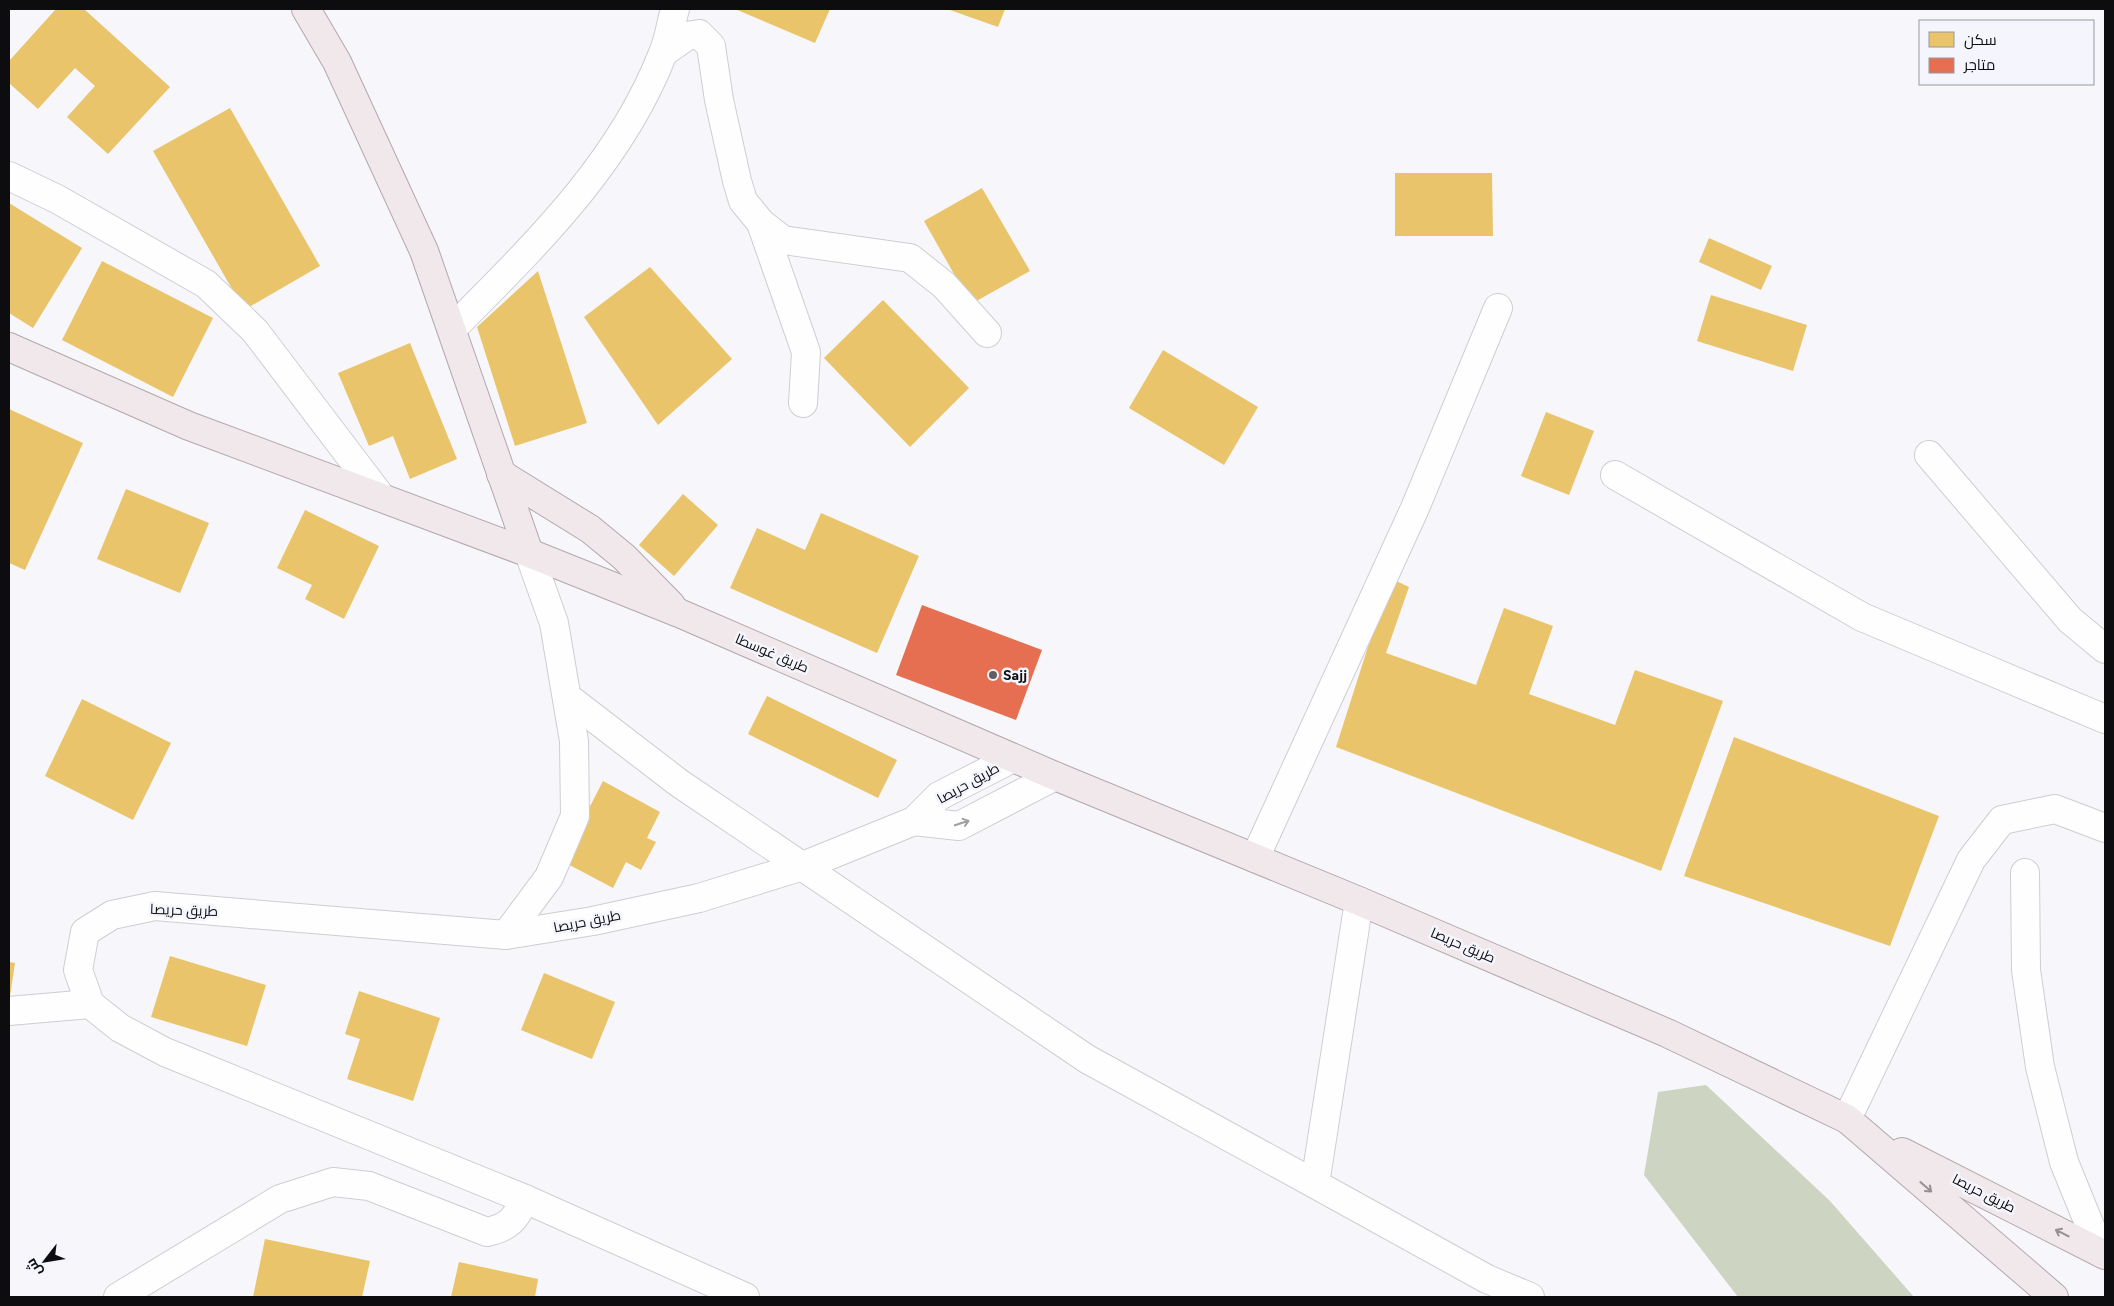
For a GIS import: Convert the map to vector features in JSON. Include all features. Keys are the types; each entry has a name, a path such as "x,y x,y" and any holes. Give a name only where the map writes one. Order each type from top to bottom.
{"main road":[{"path":"306,9 337,62 424,251 528,553"},
{"name":"طريق غوسطا","path":"9,347 189,426 528,553 679,613 1013,758"},
{"path":"501,474 590,529 624,557 679,613"},
{"name":"طريق حريصا","path":"1013,758 1359,900 1668,1033 1855,1126 2103,1254"},
{"name":"طريق حريصا","path":"1855,1126 2054,1297"}],"street":[{"path":"452,329 530,250 585,188 625,130 664,52 675,9"},
{"path":"664,52 687,36 699,34 711,46 719,100 736,181 743,201 761,224 783,240 910,258 944,285 987,333"},
{"path":"9,176 57,199 206,284 255,332 381,497"},
{"path":"761,224 806,352 803,402"},
{"path":"1255,858 1414,508 1498,308"},
{"path":"1929,455 2070,620 2105,649"},
{"path":"1615,475 1862,617 2105,719"},
{"path":"506,935 549,877 574,816 574,741 554,623 528,553"},
{"path":"566,697 679,783 957,973 1087,1059 1487,1279 1530,1297"},
{"name":"طريق حريصا","path":"90,1004 78,970 85,932 112,915 155,906 506,935 593,921 699,898 803,866 914,821 939,796 1013,758"},
{"name":"طريق حريصا","path":"914,821 959,826 1055,776"},
{"path":"1855,1126 1971,860 2002,820 2055,809 2105,828"},
{"path":"2025,872 2026,970 2040,1067 2064,1162 2103,1254"},
{"path":"1315,1184 1359,900"},
{"path":"9,1011 90,1004 120,1028 165,1052 525,1199 745,1297"},
{"path":"118,1297 280,1199 333,1182 369,1186 487,1232 505,1228 519,1213 525,1199"}],"green space":[{"path":"1706,1085 1830,1201 1914,1297 1738,1297 1644,1175 1658,1092"}],"building: سكن":[{"path":"56,9 84,9 170,87 108,154 67,117 95,86 75,68 38,109 9,83 9,61"},
{"path":"735,9 830,9 815,43"},
{"path":"947,9 1005,9 998,27"},
{"path":"230,108 320,266 244,310 153,151"},
{"path":"1395,173 1492,173 1493,236 1395,236"},
{"path":"982,188 1030,271 971,304 924,221"},
{"path":"9,203 82,248 33,328 9,313"},
{"path":"1709,238 1772,266 1761,290 1699,262"},
{"path":"102,261 213,318 173,397 62,340"},
{"path":"650,267 732,359 658,425 584,317"},
{"path":"538,271 587,423 515,446 477,327"},
{"path":"1711,295 1807,325 1793,371 1697,341"},
{"path":"883,300 969,388 910,447 824,358"},
{"path":"410,343 457,459 410,479 393,436 369,446 338,373"},
{"path":"1163,350 1258,407 1224,465 1129,408"},
{"path":"9,409 83,443 25,570 9,563"},
{"path":"1546,412 1594,431 1569,495 1521,476"},
{"path":"126,489 209,523 180,593 97,559"},
{"path":"683,494 718,525 674,576 639,545"},
{"path":"305,510 379,546 344,619 305,599 312,585 277,568"},
{"path":"821,513 919,556 877,653 730,588 757,528 805,550"},
{"path":"1390,578 1409,587 1386,653 1476,685 1504,608 1553,626 1529,694 1615,725 1635,670 1723,701 1661,871 1336,747"},
{"path":"767,696 897,760 878,798 748,734"},
{"path":"82,699 171,743 133,820 45,776"},
{"path":"1734,737 1939,816 1890,946 1684,876"},
{"path":"603,781 660,812 647,838 656,842 641,870 626,862 613,888 562,861"},
{"path":"170,956 266,985 247,1046 151,1017"},
{"path":"9,962 15,963 10,996 9,996"},
{"path":"544,973 615,1002 592,1059 521,1030"},
{"path":"359,991 440,1018 413,1101 347,1079 360,1039 345,1034"},
{"path":"265,1239 370,1261 362,1297 253,1297"},
{"path":"459,1262 538,1279 535,1297 451,1297"}],"building: متاجر":[{"path":"922,605 1042,650 1016,720 896,675"}],"place":[{"name":"Sajj","path":"993,675"}]}
